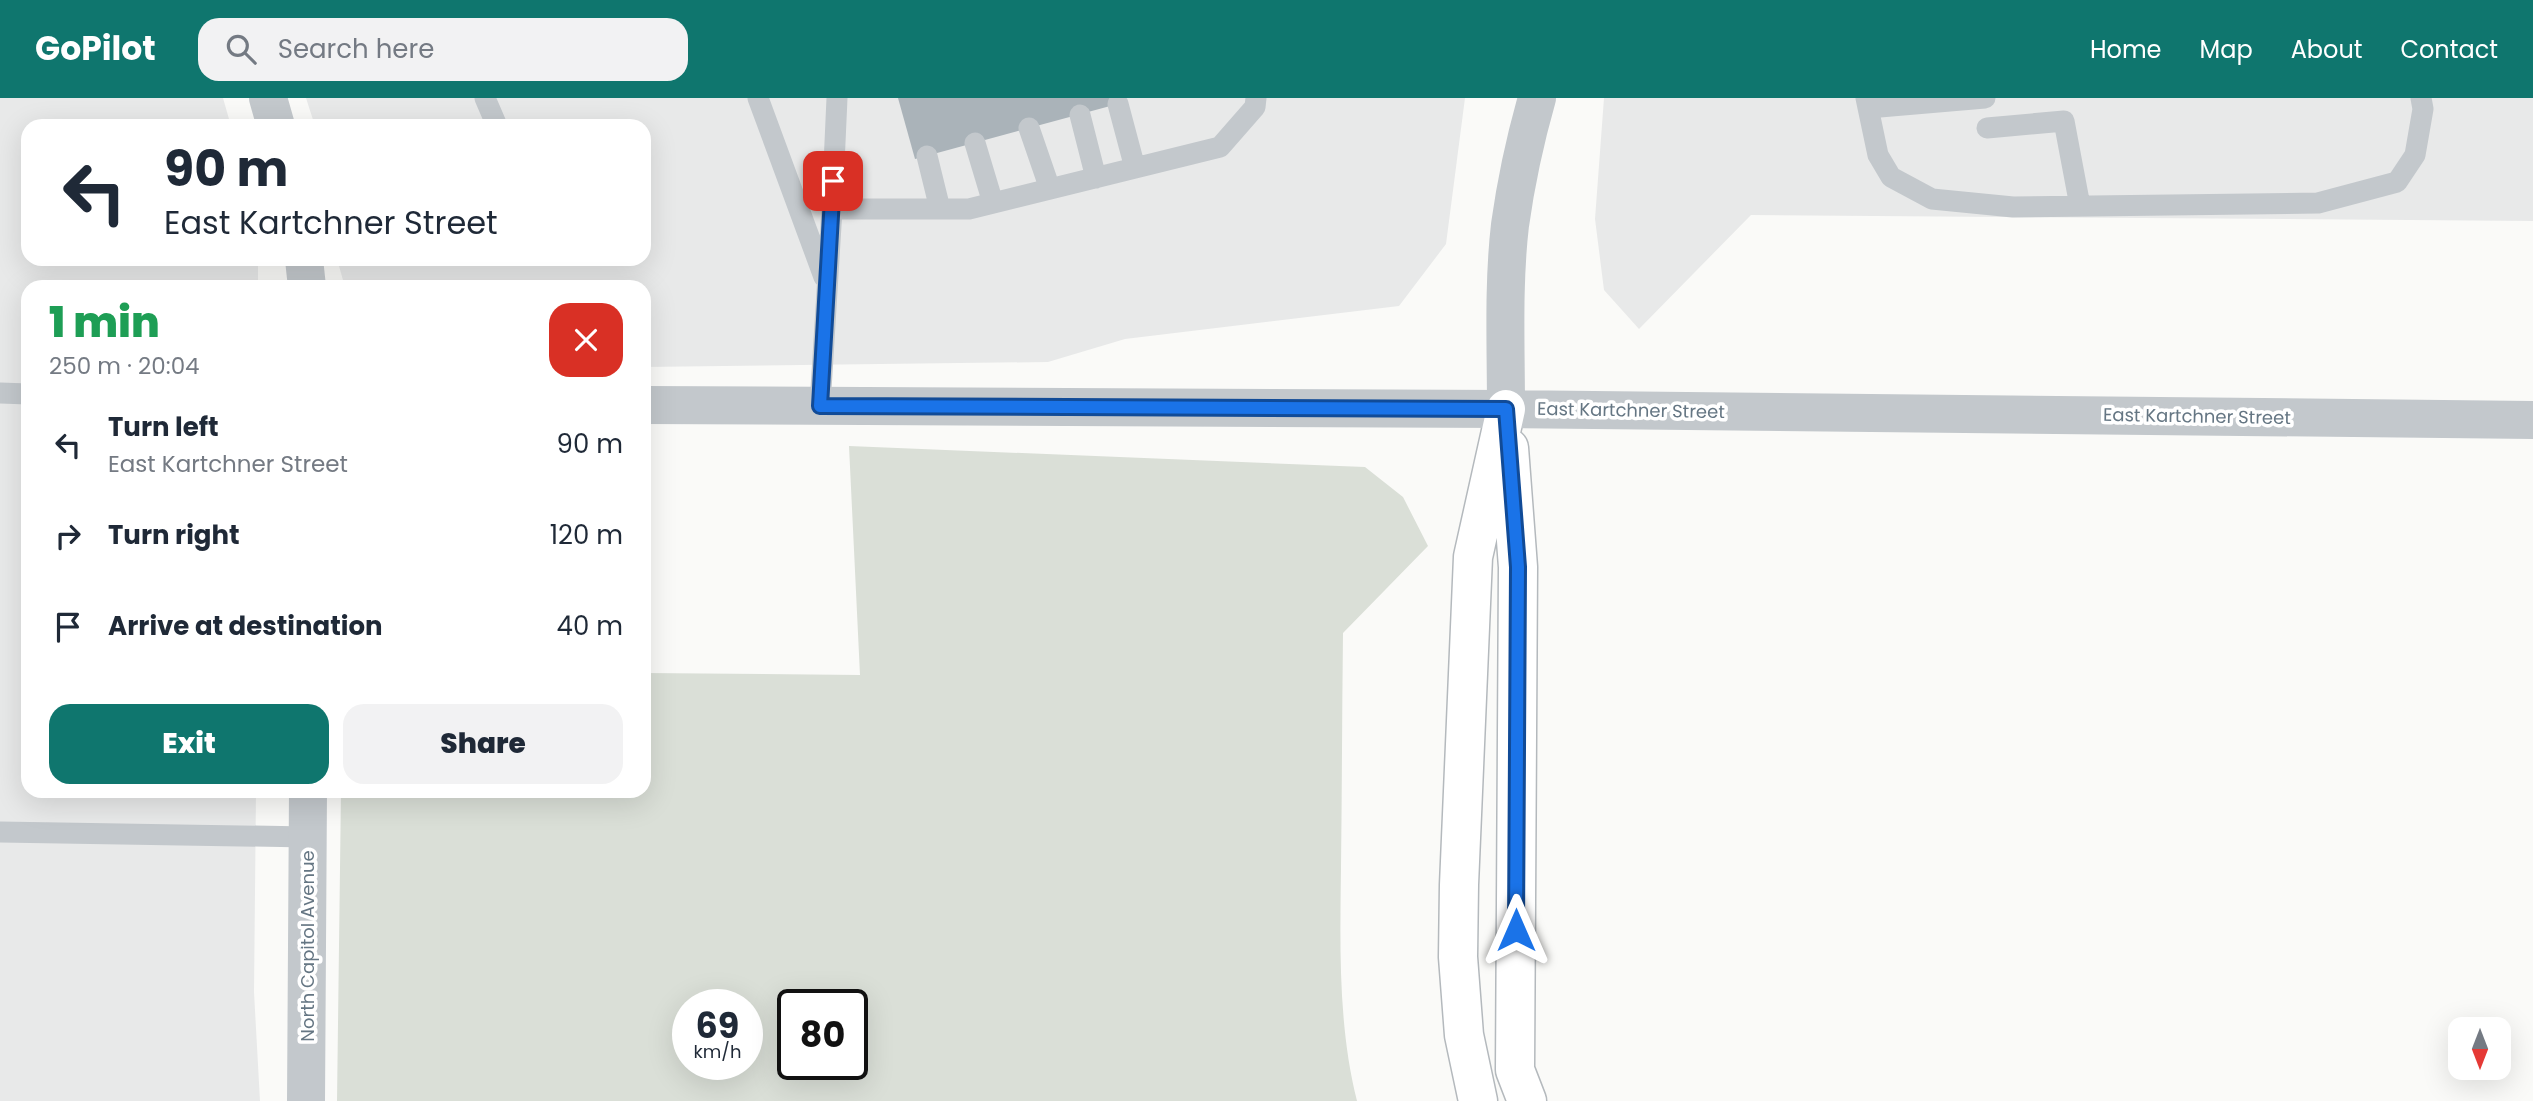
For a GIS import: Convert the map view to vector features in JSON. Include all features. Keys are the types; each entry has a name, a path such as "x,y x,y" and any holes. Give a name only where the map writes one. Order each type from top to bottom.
{"highway":[{"path":"1478,1101 1464,1035 1458,957 1460,858 1473,557 1506,409"},
{"path":"1506,409 1518,567 1515,1070 1527,1101"}],"street":[{"path":"268,98 274,119"},
{"path":"1506,409 1506,311 1510,227 1524,141 1537,98"},
{"name":"East Kartchner Street","path":"651,405 1506,409 2533,420"},
{"name":"North Capitol Avenue","path":"306,1101 308,798"}],"lane":[{"path":"485,98 494,119"},
{"path":"758,98 828,286"},
{"path":"820,406 838,98"},
{"path":"832,209 969,209 1220,147 1255,107 1256,98"},
{"path":"1985,98 1867,103 1878,155 1891,177 1932,200 2013,207 2318,203 2397,181 2415,155 2423,109 2421,98"},
{"path":"1118,104 1135,168"},
{"path":"1080,115 1096,178"},
{"path":"1987,128 2064,121 2080,206"},
{"path":"1029,128 1050,189"},
{"path":"975,143 993,203"},
{"path":"928,156 940,209"},
{"path":"0,393 21,394"},
{"path":"0,832 308,837"}],"shaded area":[{"path":"0,98 223,98 229,119 21,119 21,266 258,266 258,280 21,280 21,798 256,798 254,992 260,1101 0,1101"},
{"path":"306,98 1465,98 1446,244 1399,306 1125,339 1048,362 651,367 651,280 343,280 339,266 651,266 651,119 313,119"},
{"path":"1604,98 2533,98 2533,221 1751,215 1639,329 1604,290 1595,219"},
{"path":"849,446 1365,467 1403,497 1428,546 1343,633 1341,956 1346,1044 1357,1101 337,1101 341,798 651,798 651,673 860,675"}],"building":[{"path":"898,98 1123,98 1125,102 915,159"}],"route":[{"path":"833,181 820,406 1506,409 1518,567 1516,930"}]}
